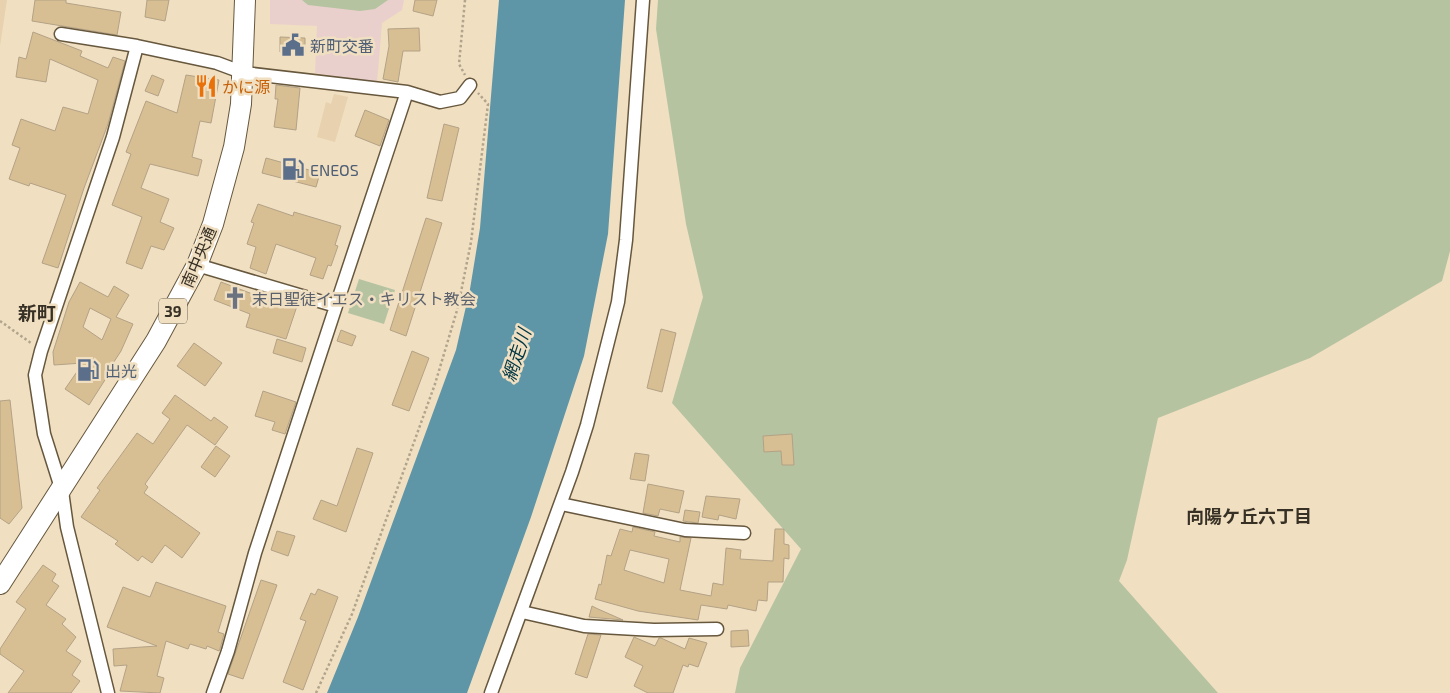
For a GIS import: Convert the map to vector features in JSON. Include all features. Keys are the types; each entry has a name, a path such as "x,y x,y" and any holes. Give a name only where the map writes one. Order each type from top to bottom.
{"highway":[{"name":"南中央通","path":"0,584 62,491 156,341 198,265 213,224 234,147 242,104 245,0"}],"street":[{"path":"490,693 561,504 586,425 618,302 626,240 643,0"},
{"path":"61,34 137,46 217,63 244,73 407,92 440,102 460,98 470,85"},
{"path":"108,693 67,527 62,491 44,434 36,394 35,375 40,351 113,137 137,46"},
{"path":"213,693 228,651 255,553 407,92"},
{"path":"198,265 336,306"},
{"path":"561,504 685,530 744,533"},
{"path":"522,612 584,626 654,630 717,628"}],"path":[{"path":"465,0 459,64 470,85"},
{"path":"316,693 352,614 435,384 458,307 471,242 488,104"},
{"path":"0,321 40,351"}],"shaded area":[{"path":"0,0 7,0 0,46"},
{"path":"270,0 404,0 402,10 382,23 377,83 315,73 317,26 270,24"},
{"path":"334,94 348,97 335,142 317,137 326,102 331,104"}],"green space":[{"path":"302,0 388,0 375,9 360,11 308,5"},
{"path":"658,0 1450,0 1450,251 1442,281 1310,358 1158,418 1127,560 1119,581 1218,693 735,693 740,668 801,549 672,403 703,297 686,224 656,29"},
{"path":"359,279 395,290 384,324 348,313"}],"water":[{"name":"網走川","path":"499,0 625,0 608,234 584,356 531,517 467,693 327,693 358,617 456,350 470,289 480,228"}],"building":[{"path":"35,0 66,0 66,3 121,12 117,35 32,21"},
{"path":"147,0 169,0 165,21 145,17"},
{"path":"415,0 437,0 433,16 413,11"},
{"path":"419,28 420,51 403,51 398,82 383,79 389,46 388,29"},
{"path":"33,32 82,51 80,56 108,68 113,57 125,61 108,124 84,188 58,268 42,263 66,195 30,183 29,186 9,179 20,148 12,145 21,119 55,131 63,107 88,114 98,80 50,59 46,82 16,77 19,57 26,59"},
{"name":"新町交番","path":"280,37 305,38 305,53 280,52"},
{"path":"152,75 164,80 158,96 145,91"},
{"path":"186,75 219,80 211,123 200,121 192,157 202,160 198,176 150,164 141,188 169,199 160,222 174,228 164,250 151,246 142,269 126,263 142,217 112,205 131,154 126,152 146,101 177,113"},
{"path":"276,85 300,88 296,130 274,127 278,99 275,99"},
{"path":"365,110 389,120 380,146 355,136"},
{"path":"444,124 459,128 442,201 427,198"},
{"path":"266,158 320,173 316,187 262,173"},
{"path":"258,204 293,216 294,212 341,226 335,245 338,246 331,266 328,265 323,279 310,275 316,258 276,244 266,274 250,268 256,247 247,244 254,223 251,222"},
{"path":"426,218 442,223 406,336 390,330"},
{"path":"80,282 108,297 114,286 129,295 116,317 133,324 121,351 108,371 110,372 89,405 65,389 83,363 54,365 53,352 69,302","holes":["90,308 111,319 102,340 83,327"]},
{"path":"221,282 263,298 265,294 297,306 286,339 246,327 250,314 214,300"},
{"path":"661,329 676,333 662,392 647,388"},
{"path":"341,330 356,336 352,346 337,341"},
{"path":"277,339 306,348 302,362 273,353"},
{"path":"194,343 222,363 205,386 177,366"},
{"path":"412,351 429,358 409,411 392,405"},
{"path":"263,391 296,402 285,434 272,430 275,422 255,416"},
{"path":"175,395 211,421 214,417 228,427 215,445 187,425 145,484 148,487 144,493 200,533 182,558 165,545 152,563 142,556 138,561 115,544 118,541 81,517 100,490 97,488 137,433 153,444 170,419 162,413"},
{"path":"10,400 22,508 9,524 0,518 0,401"},
{"path":"792,434 794,465 782,465 781,451 764,452 763,436"},
{"path":"216,446 230,456 215,477 201,467"},
{"path":"357,448 373,453 346,532 313,519 321,500 337,506"},
{"path":"635,453 649,455 645,481 630,479"},
{"path":"648,484 684,491 679,513 660,509 658,516 643,513"},
{"path":"706,496 740,499 736,519 719,515 718,520 702,517"},
{"path":"685,510 700,512 698,523 683,521"},
{"path":"633,527 655,532 654,536 680,542 680,537 691,538 680,590 711,596 713,583 723,585 726,548 741,550 740,559 773,561 775,529 784,529 784,544 789,545 789,559 784,558 783,582 768,582 767,601 758,600 756,611 728,605 727,609 701,605 698,620 638,611 595,599 599,584 601,585 607,555 611,556 620,529 632,532","holes":["630,550 669,559 664,583 624,570"]},
{"path":"277,531 295,536 288,556 271,550"},
{"path":"43,565 56,574 52,581 59,586 46,605 66,619 62,624 76,637 66,651 81,661 72,675 80,681 71,693 8,693 24,671 0,654 0,649 26,609 16,602"},
{"path":"261,580 277,585 243,679 228,674"},
{"path":"156,582 226,606 218,632 224,634 220,649 219,651 207,646 206,649 190,644 188,649 166,641 157,676 164,678 160,693 120,691 127,665 114,666 113,649 157,646 107,627 123,587 150,597"},
{"path":"318,589 338,597 303,690 283,682 306,621 300,619 311,593 315,595"},
{"path":"592,606 598,609 623,620 589,617"},
{"path":"748,630 749,646 731,647 731,631"},
{"path":"588,634 601,635 587,678 575,674"},
{"path":"634,637 655,646 659,638 661,638 685,649 689,638 707,643 698,667 689,664 688,667 683,665 673,693 648,693 634,686 643,666 625,657"}],"place":[{"name":"新町交番","path":"293,45"},
{"name":"かに源","path":"206,86"},
{"name":"ENEOS","path":"293,169"},
{"name":"末日聖徒イエス・キリスト教会","path":"235,298"},
{"name":"出光","path":"88,370"}],"district":[{"name":"新町","path":"37,312"},
{"name":"向陽ケ丘六丁目","path":"1249,516"}]}
